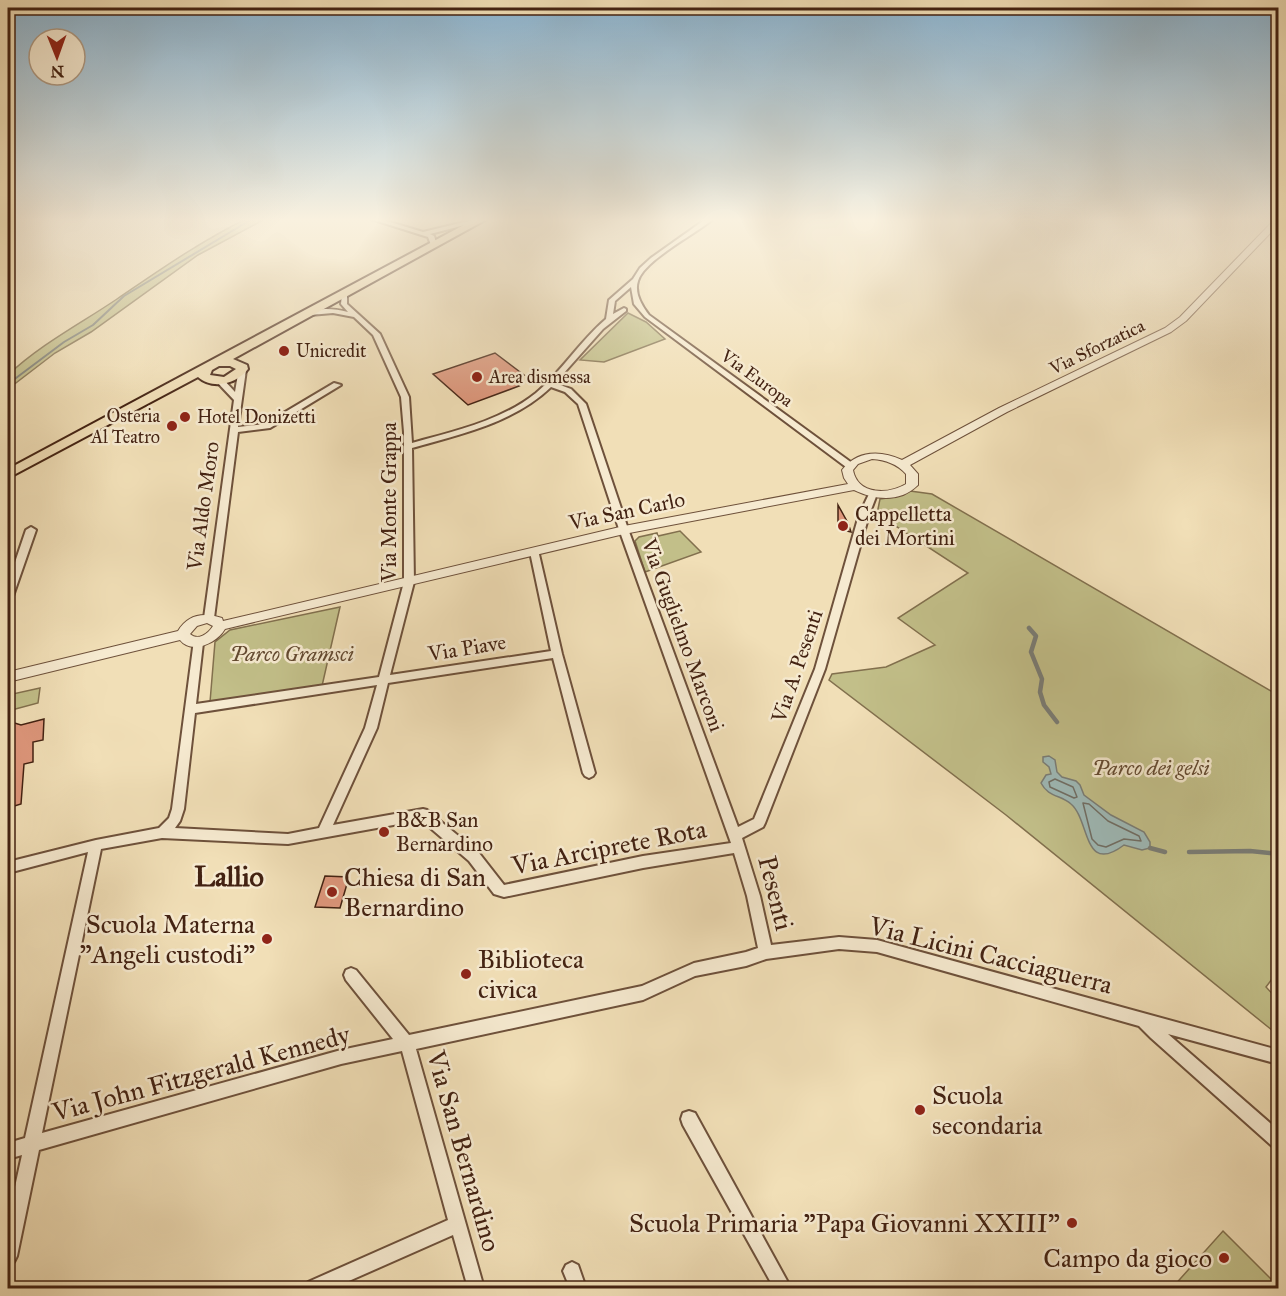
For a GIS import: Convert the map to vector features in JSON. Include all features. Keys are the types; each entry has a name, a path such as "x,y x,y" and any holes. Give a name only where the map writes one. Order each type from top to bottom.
{"main road":[{"path":"213,373 257,342 371,279"},
{"path":"213,373 234,377 242,369 257,342"},
{"path":"8,474 170,387 213,373 231,362 242,369"}],"street":[{"name":"Via Sforzatica","path":"903,464 1003,410 1168,330 1183,319 1221,279"},
{"path":"609,318 611,302 635,280"},
{"path":"635,280 633,291 636,303"},
{"path":"345,294 344,304 355,315"},
{"path":"611,302 626,297 636,303"},
{"name":"Via Europa","path":"611,302 615,308 647,316"},
{"path":"408,447 466,432 519,409 550,384 609,318 636,303"},
{"name":"Via Europa","path":"636,303 647,316 849,465"},
{"path":"310,314 333,311 355,315"},
{"name":"Via Monte Grappa","path":"323,833 371,728 409,582 408,432 405,398 376,334 355,315"},
{"name":"Via Aldo Moro","path":"215,622 242,369"},
{"path":"213,373 238,399"},
{"name":"Via Guglielmo Marconi","path":"550,384 562,387 576,395 582,404 624,530 737,841"},
{"path":"235,430 267,426 337,385"},
{"path":"408,432 447,436"},
{"path":"871,456 893,459 903,464 912,474 912,485 897,494 873,494 855,486 848,478 846,471 849,465 861,458 871,456"},
{"name":"Via San Carlo","path":"215,622 409,582 624,530 855,486"},
{"name":"Via A. Pesenti","path":"737,841 759,823 820,669 864,515 873,494"},
{"path":"8,596 31,530"},
{"path":"535,552 557,654 589,773"},
{"path":"8,677 183,635 187,627 197,620 215,622 217,634 209,640 188,641 183,635"},
{"path":"162,833 174,821 178,809 192,709 198,642"},
{"name":"Via Piave","path":"192,709 557,654"},
{"name":"Via Arciprete Rota","path":"8,867 96,845 162,833 288,839 423,814 474,857 499,890 504,891 737,841"},
{"name":"Pesenti","path":"737,841 758,909 766,952"},
{"path":"8,1256 30,1144 96,845"},
{"name":"Via Licini Cacciaguerra","path":"407,1044 643,993 694,970 746,959 766,952 839,943 877,946 1278,1057"},
{"name":"Via San Bernardino","path":"351,975 407,1044 476,1288"},
{"path":"1144,1020 1278,1140"},
{"name":"Via John Fitzgerald Kennedy","path":"8,1151 341,1057 407,1044"},
{"path":"689,1119 783,1288"},
{"path":"314,1288 458,1224"},
{"path":"572,1271 578,1288"}],"green space":[{"path":"146,279 164,279 91,332 55,353 8,389 8,375 47,344"},
{"path":"628,313 646,322 665,339 604,362 580,360"},
{"name":"Parco dei gelsi","path":"910,491 932,494 1278,695 1278,971 1266,987 1278,1000 1278,1035 1006,815 829,680 832,674 886,667 935,645 898,618 968,573 877,514 880,499 895,497"},
{"path":"680,531 701,552 645,572 635,541 639,537 657,533 658,536"},
{"name":"Parco Gramsci","path":"340,607 322,686 210,702 215,642 230,630"},
{"path":"40,688 38,703 8,711 8,695"},
{"name":"Campo da gioco","path":"1223,1231 1278,1286 1278,1288 1172,1288"}],"water":[{"path":"1049,756 1055,760 1057,772 1062,777 1076,781 1084,795 1111,815 1144,832 1150,842 1150,848 1142,850 1124,845 1111,853 1101,854 1094,850 1071,804 1047,791 1041,783 1046,775 1051,774 1049,767 1043,762 1043,757"}],"building":[{"name":"Area dismessa","path":"495,353 524,375 511,380 519,386 468,405 433,374"},
{"name":"Cappelletta dei Mortini","path":"838,505 848,523 851,532 838,529"},
{"path":"44,719 43,740 33,742 33,762 24,764 21,804 8,808 8,721 21,725"},
{"name":"Chiesa di San Bernardino","path":"325,876 349,877 340,908 315,907"}],"waterway":[{"path":"8,384 64,342 93,325 124,296 151,279"},
{"path":"1029,628 1036,636 1031,652 1042,679 1040,692 1044,705 1057,722"},
{"path":"1150,848 1165,852"},
{"path":"1189,852 1250,851 1278,854"}],"place":[{"name":"Unicredit","path":"284,351"},
{"name":"Area dismessa","path":"477,377"},
{"name":"Hotel Donizetti","path":"185,417"},
{"name":"Osteria Al Teatro","path":"172,426"},
{"name":"Cappelletta dei Mortini","path":"843,526"},
{"name":"B&B San Bernardino","path":"384,832"},
{"name":"Chiesa di San Bernardino","path":"332,892"},
{"name":"Scuola Materna \"Angeli custodi\"","path":"267,939"},
{"name":"Biblioteca civica","path":"466,974"},
{"name":"Scuola secondaria","path":"920,1110"},
{"name":"Scuola Primaria \"Papa Giovanni XXIII\"","path":"1072,1223"},
{"name":"Campo da gioco","path":"1224,1258"}],"district":[{"name":"Lallio","path":"229,876"}]}
